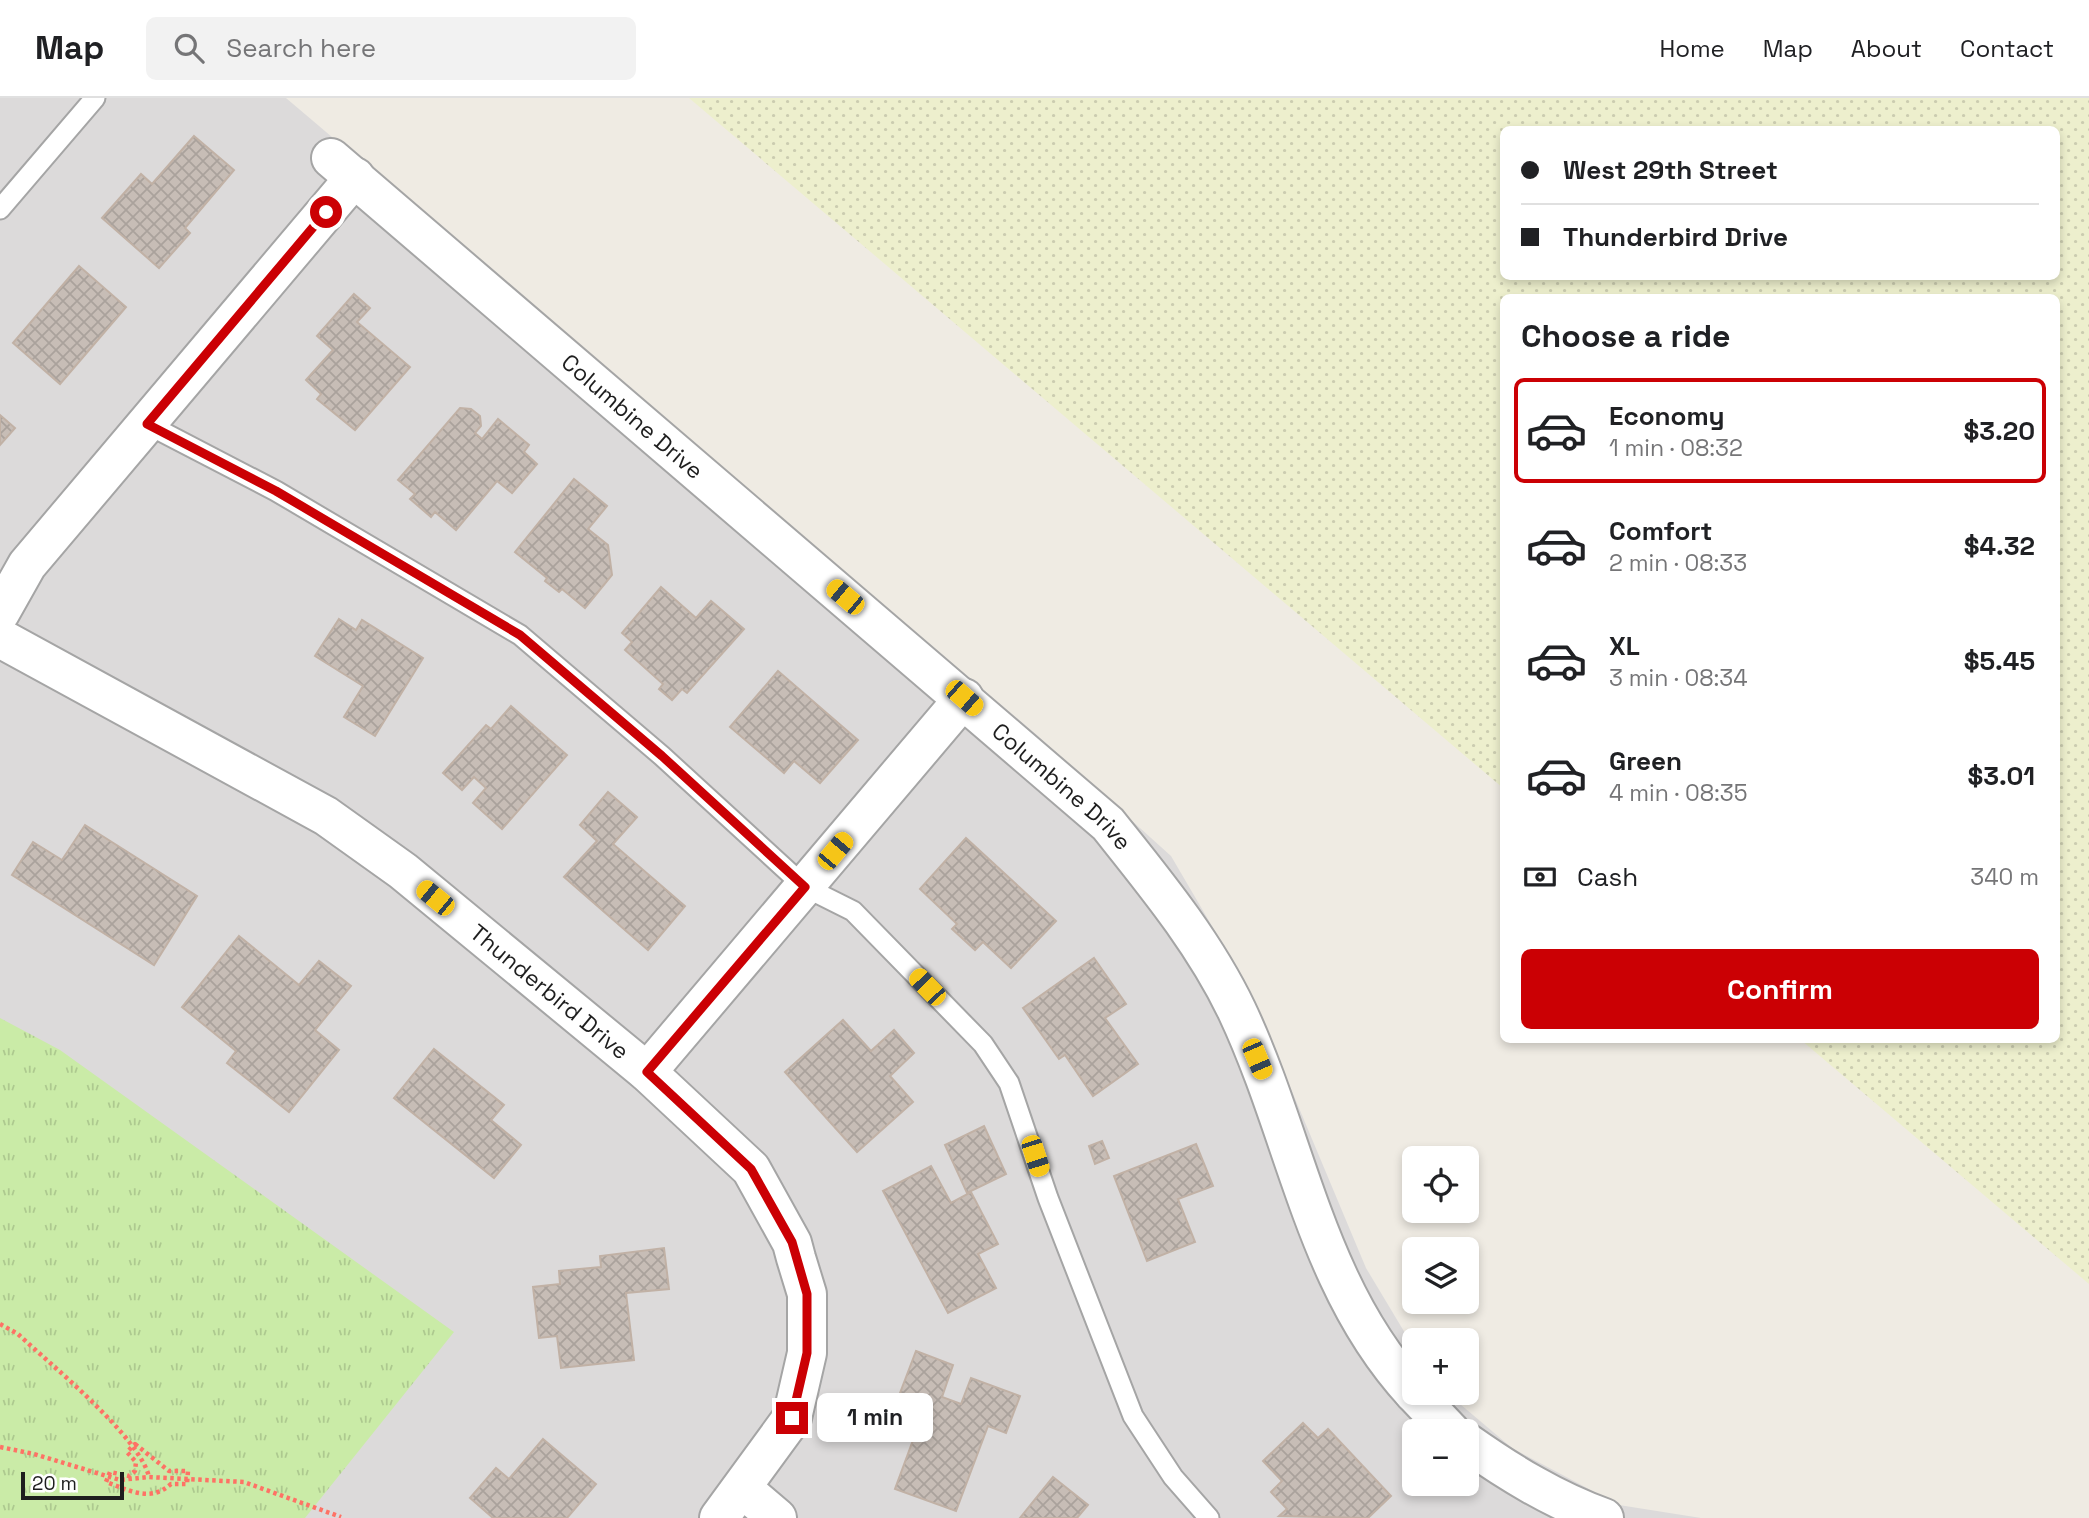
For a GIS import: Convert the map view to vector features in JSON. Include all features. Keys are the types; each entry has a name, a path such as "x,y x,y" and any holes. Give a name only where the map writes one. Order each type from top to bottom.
{"street":[{"name":"Columbine Drive","path":"147,424 343,168 1108,824 1177,909 1236,1009 1267,1083 1315,1228 1355,1309 1402,1376"},
{"path":"0,612 27,565 147,424"},
{"name":"Thunderbird Drive","path":"0,638 326,816 403,871 647,1072 751,1169 792,1242 807,1294 807,1353 792,1418 743,1489 719,1518"},
{"path":"647,1072 964,698"},
{"name":"Columbine Drive","path":"1425,1405 1439,1419"},
{"path":"1479,1451 1512,1474 1581,1510 1604,1518"},
{"path":"743,1489 778,1518"}],"lane":[{"path":"0,209 95,98"},
{"path":"147,424 276,491 520,635 662,756 805,887 853,911 983,1044 1009,1083 1048,1198 1133,1416 1173,1477 1209,1518"}],"path":[{"path":"0,1324 18,1334 132,1447 146,1463 149,1477"},
{"path":"135,1444 169,1471 188,1471 187,1484 171,1484 150,1496 106,1482 110,1472 129,1476 135,1471 136,1462 127,1452 132,1447 135,1444"},
{"path":"0,1447 34,1454 120,1480 149,1477 244,1482 341,1517"}],"shaded area":[{"path":"0,98 286,98 1038,736 1171,856 1250,991 1366,1268 1402,1328 1402,1405 1461,1405 1478,1419 1402,1419 1402,1496 1479,1496 1479,1420 1512,1448 1619,1505 1701,1518 0,1518"}],"green space":[{"path":"689,98 2089,98 2089,1284 1805,1043 2060,1043 2060,294 1500,294 1500,785"},
{"path":"0,1018 60,1050 454,1332 305,1518 0,1518"}],"building":[{"path":"194,136 234,170 185,228 190,233 159,268 102,218 141,174 152,184"},
{"path":"79,266 126,307 60,384 13,343"},
{"path":"354,294 370,308 357,322 410,367 355,430 317,399 321,394 306,380 333,350 317,336"},
{"path":"460,408 471,409 480,416 481,426 475,433 482,439 498,419 529,445 524,452 537,464 512,493 497,481 456,530 435,512 431,517 410,499 415,494 398,480"},
{"path":"0,415 15,428 0,445"},
{"path":"574,479 607,506 588,529 608,545 612,575 585,608 562,589 559,592 545,581 547,578 515,552"},
{"path":"661,587 696,618 711,601 744,629 687,693 682,689 672,700 659,689 663,684 625,650 632,642 622,633"},
{"path":"339,619 356,630 362,620 423,658 375,736 344,717 363,686 315,656"},
{"path":"778,671 858,740 820,783 794,761 784,773 730,727"},
{"path":"511,706 567,755 502,829 473,803 486,788 474,777 462,790 443,773 486,725 491,729"},
{"path":"608,792 637,817 613,844 685,906 648,950 564,877 597,841 580,825"},
{"path":"85,825 197,896 154,965 12,875 33,842 62,860"},
{"path":"966,838 1056,921 1011,968 983,942 975,950 952,929 957,924 920,889"},
{"path":"239,936 299,985 319,961 351,986 315,1030 339,1050 289,1112 227,1063 236,1051 182,1007"},
{"path":"1094,958 1126,1004 1105,1018 1138,1064 1093,1096 1065,1055 1059,1059 1023,1008"},
{"path":"843,1020 871,1051 894,1030 914,1053 890,1076 913,1102 857,1152 785,1072"},
{"path":"434,1049 504,1105 491,1120 521,1145 494,1178 394,1098"},
{"path":"984,1126 1006,1174 967,1193 945,1145"},
{"path":"1102,1141 1109,1158 1095,1164 1089,1146"},
{"path":"1196,1144 1213,1186 1178,1199 1195,1242 1147,1261 1114,1176"},
{"path":"931,1166 951,1203 971,1192 998,1244 978,1254 996,1288 948,1313 883,1191"},
{"path":"664,1248 669,1289 626,1293 634,1360 561,1368 557,1336 539,1338 533,1287 560,1284 559,1271 601,1267 600,1256"},
{"path":"916,1351 953,1365 942,1397 961,1404 971,1378 1020,1396 1006,1433 988,1426 956,1511 895,1489 916,1432 889,1422"},
{"path":"1303,1423 1318,1438 1328,1429 1391,1496 1368,1518 1279,1516 1287,1509 1271,1492 1282,1481 1263,1461"},
{"path":"543,1439 596,1484 567,1518 493,1518 470,1498 496,1468 509,1479"},
{"path":"1053,1477 1088,1505 1077,1518 1020,1518"}],"route":[{"path":"326,212 147,424 276,491 520,635 662,756 805,887 647,1072 751,1169 792,1242 807,1294 807,1353 792,1418"}]}
